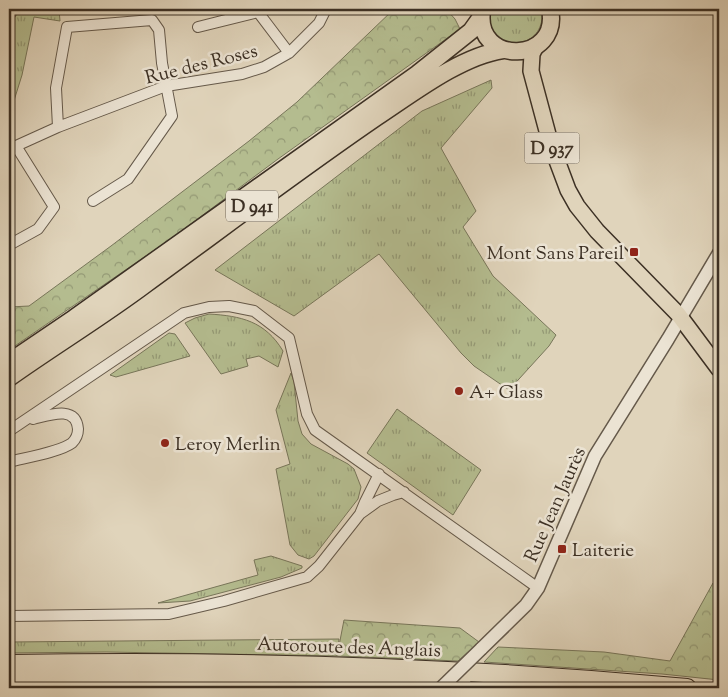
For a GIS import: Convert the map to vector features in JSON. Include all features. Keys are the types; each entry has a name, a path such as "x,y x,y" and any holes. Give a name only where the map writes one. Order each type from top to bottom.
{"highway":[{"path":"482,13 482,24 491,42 508,51 526,51 536,46 549,30 553,12"},
{"name":"D 941","path":"9,362 74,318 417,74 471,31 482,13"},
{"name":"D 941","path":"9,378 111,310 334,147 415,92 459,66 494,51 508,51"},
{"name":"Autoroute des Anglais","path":"9,664 243,663 391,668 559,677 687,688"},
{"name":"Autoroute des Anglais","path":"9,679 242,679 464,688"}],"main road":[{"name":"D 937","path":"536,46 532,54 531,71 550,142 568,190 577,206 597,231 681,317 719,369"},
{"name":"D 937","path":"508,51 520,56 531,71"}],"street":[{"name":"Rue des Roses","path":"12,146 166,86 242,74 264,67 288,53 319,23 326,9"},
{"path":"198,26 258,12 288,53"},
{"path":"58,127 56,88 67,27 152,20 159,30 172,116 128,179 93,201"},
{"path":"9,245 38,229 54,207 12,146"},
{"name":"Rue Jean Jaurès","path":"441,688 526,605 538,588 595,456 719,253"},
{"path":"9,431 184,313 209,307 229,306 254,311 289,338 307,414 315,430 538,588"},
{"path":"9,424 27,418 34,419 65,413 72,417 78,430 76,438 66,447 9,462"},
{"path":"360,514 364,502 379,474"},
{"path":"9,616 169,614 224,601 307,577 319,566 360,514 378,501 404,492"}],"green space":[{"path":"15,9 59,9 60,21 34,17 22,75 12,107 9,106 9,30"},
{"path":"394,9 446,9 455,19 460,29 278,159 172,238 9,350 9,307 29,306 249,141 297,102"},
{"path":"490,9 542,9 541,25 535,35 525,41 514,43 503,40 495,33 490,23"},
{"path":"491,80 492,88 441,148 476,211 463,227 493,276 556,335 549,346 509,390 474,366 461,353 379,254 294,316 215,270 422,111"},
{"path":"209,314 242,319 251,322 268,333 283,351 278,367 259,356 246,359 248,366 221,374 185,323"},
{"path":"169,333 175,334 190,356 116,377 110,375"},
{"path":"291,373 294,382 298,421 302,434 311,444 354,469 361,487 358,499 314,556 309,559 298,555 290,545 276,469 290,464 276,410"},
{"path":"397,409 481,470 453,515 367,453"},
{"path":"271,556 302,566 302,568 281,577 190,601 158,603 258,575 254,560"},
{"path":"713,583 719,586 719,680 662,674 484,662 498,647 604,652 670,661"},
{"path":"344,620 460,628 479,642 458,661 337,656"},
{"path":"339,639 337,656 106,652 9,653 9,642"}],"place":[{"name":"Mont Sans Pareil","path":"634,252"},
{"name":"A+ Glass","path":"459,391"},
{"name":"Leroy Merlin","path":"165,443"},
{"name":"Laiterie","path":"562,549"}]}
